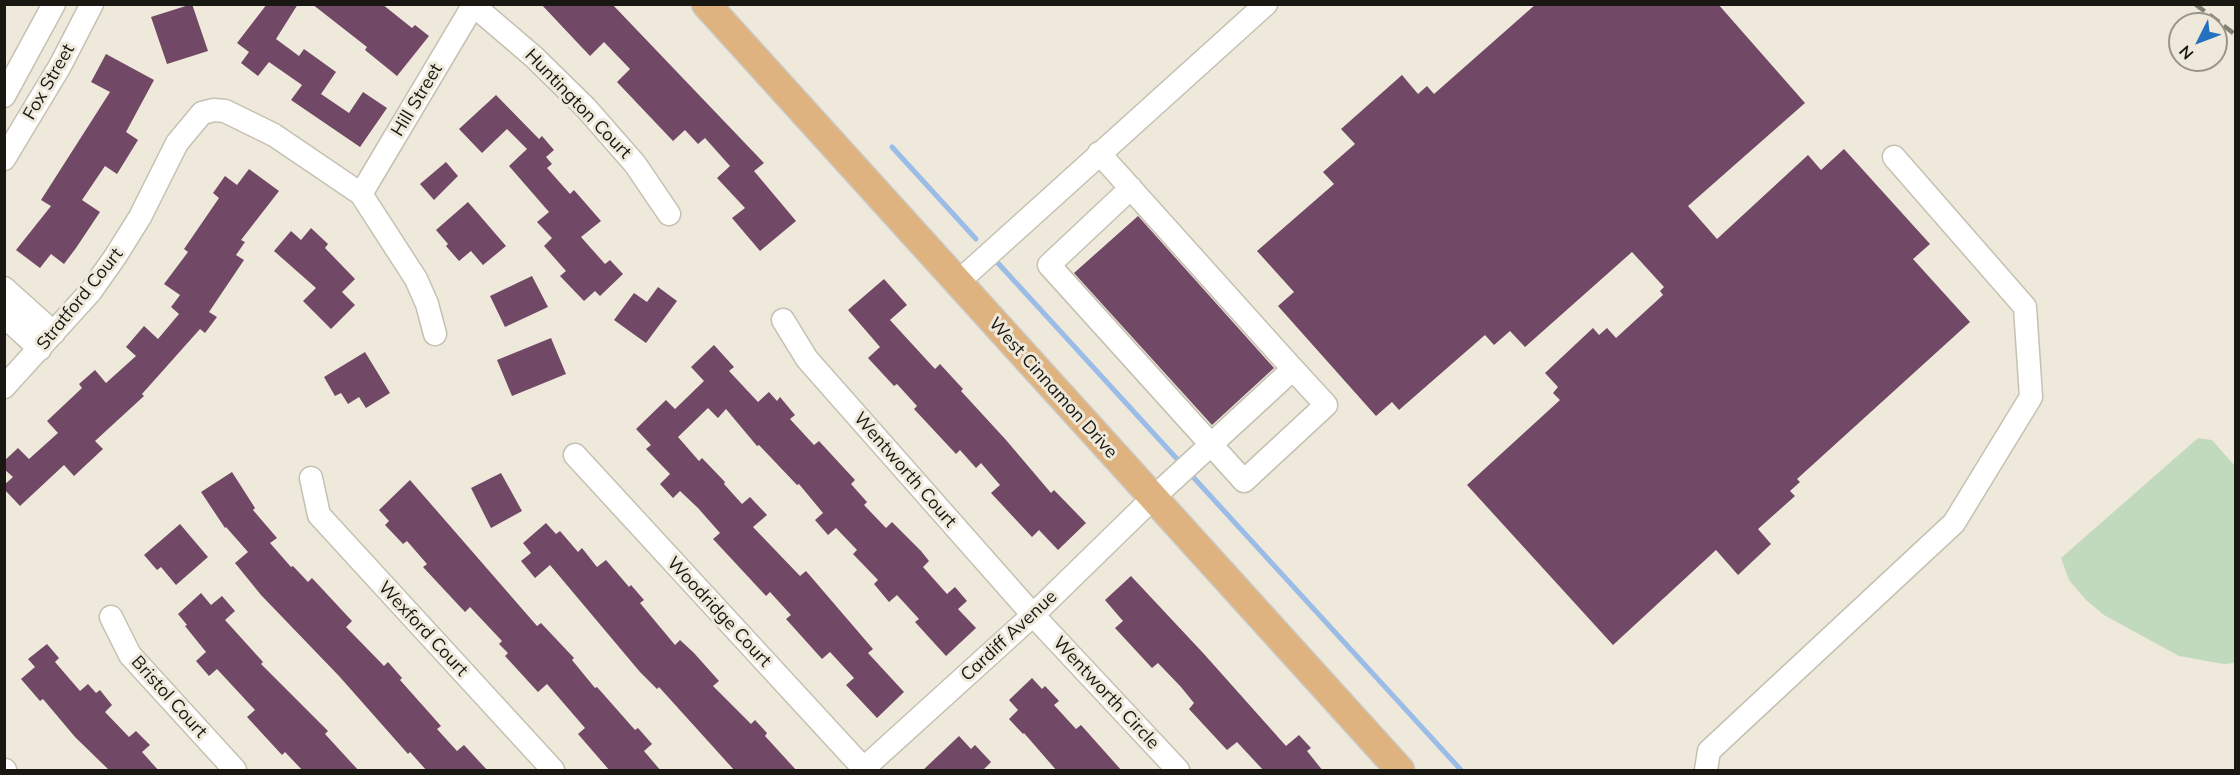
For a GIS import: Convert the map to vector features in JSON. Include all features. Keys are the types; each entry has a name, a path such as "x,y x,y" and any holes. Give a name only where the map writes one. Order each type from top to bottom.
{"main road":[{"name":"West Cinnamon Drive","path":"706,4 1400,771"}],"street":[{"name":"Fox Street","path":"4,96 54,4"},
{"name":"Fox Street","path":"4,159 60,66 92,4"},
{"path":"957,283 1266,4"},
{"name":"Hill Street","path":"361,194 474,5"},
{"name":"Huntington Court","path":"474,5 534,57 586,108 635,164 669,214"},
{"name":"Stratford Court","path":"4,387 91,291 140,217 177,143 202,113 214,110 225,111 274,135 361,194"},
{"path":"1099,153 1131,188 1293,369 1326,405 1244,481 1049,264 1131,188"},
{"path":"1706,771 1709,751 1954,523 2031,397 2025,307 1894,157"},
{"path":"361,194 416,279 427,304 435,334"},
{"path":"4,288 47,341"},
{"path":"4,316 47,341"},
{"name":"Wentworth Court","path":"783,320 807,359 1033,615"},
{"name":"Cardiff Avenue","path":"863,770 1033,615 1153,498 1293,369"},
{"name":"Woodridge Court","path":"575,455 863,770"},
{"name":"Wexford Court","path":"311,478 319,515 553,771"},
{"name":"Wentworth Circle","path":"1033,615 1178,771"},
{"name":"Bristol Court","path":"111,617 130,655 235,771"}],"green space":[{"path":"2198,438 2212,440 2235,466 2235,663 2224,664 2179,656 2104,615 2086,600 2069,580 2061,558"}],"building":[{"path":"192,4 208,51 167,64 151,17"},
{"path":"267,4 298,4 276,39 299,56 304,49 336,72 321,94 349,113 363,92 387,108 360,147 291,100 302,85 269,62 258,76 241,63 249,52 237,43"},
{"path":"312,4 382,4 412,28 415,25 429,36 397,76 365,50 367,47"},
{"path":"541,4 612,4 764,163 754,171 796,221 760,251 732,218 745,208 717,178 730,166 705,138 698,144 685,130 673,141 617,82 630,69 604,42 590,56"},
{"path":"1536,4 1718,4 1805,103 1688,206 1717,239 1808,155 1821,170 1844,149 1930,244 1913,259 1970,322 1797,479 1800,482 1790,491 1795,496 1758,529 1771,544 1738,575 1716,550 1613,645 1467,485 1560,400 1553,393 1558,387 1545,373 1593,328 1599,335 1607,328 1616,338 1663,295 1660,291 1664,287 1632,252 1525,347 1510,331 1494,345 1485,335 1399,410 1392,402 1376,416 1278,306 1294,292 1257,251 1334,184 1323,172 1355,144 1341,129 1402,75 1418,94 1427,86 1434,94"},
{"path":"106,54 154,80 126,132 138,140 117,174 105,166 82,200 100,212 64,264 51,254 40,268 16,250 51,206 41,200 110,92 91,82"},
{"path":"496,95 539,139 542,136 554,150 546,157 552,164 547,168 570,194 574,190 601,221 581,237 605,264 610,260 623,274 600,296 595,291 584,301 560,276 566,271 544,246 552,238 537,222 549,212 509,166 527,149 507,129 482,153 459,129"},
{"path":"446,162 458,176 434,200 420,184"},
{"path":"249,169 279,191 241,240 245,242 236,255 244,260 209,312 217,317 205,333 200,329 142,394 144,396 95,441 103,449 74,476 64,465 20,506 4,489 4,485 13,477 4,469 4,461 18,448 29,459 58,433 47,421 82,388 79,384 95,370 106,383 136,356 126,347 144,326 158,339 179,314 171,307 180,295 164,284 188,252 184,249 219,198 213,193 225,176 237,185"},
{"path":"468,202 506,246 483,265 471,251 459,261 436,230"},
{"path":"1138,216 1274,368 1212,425 1074,273"},
{"path":"311,228 328,244 325,248 355,279 342,292 355,305 331,329 303,301 316,288 274,251 291,231 301,240"},
{"path":"532,276 548,307 505,327 490,296"},
{"path":"884,279 907,305 890,320 935,369 940,364 1051,493 1054,490 1086,523 1058,550 1039,530 1032,537 991,493 1000,485 981,463 976,468 960,450 956,454 914,409 917,406 897,384 894,386 868,358 880,347 848,310"},
{"path":"658,287 677,301 646,343 614,320 634,293 647,302"},
{"path":"551,338 566,374 512,396 497,360"},
{"path":"714,345 734,367 729,371 758,402 769,392 777,401 780,397 795,415 790,419 814,445 819,441 855,480 851,484 867,502 864,505 886,528 892,522 921,551 929,561 923,567 947,594 955,587 967,601 958,609 976,628 946,656 915,622 919,619 897,595 889,602 874,584 878,580 853,554 857,550 836,528 828,535 815,520 823,513 799,484 797,485 759,445 757,446 726,409 718,418 708,408 678,437 699,461 702,458 725,482 724,484 742,504 750,497 767,515 753,527 800,576 806,571 873,649 868,653 904,692 877,718 846,685 854,678 830,652 822,659 786,619 791,615 770,592 766,596 713,539 720,533 698,508 680,491 673,498 660,484 670,474 646,449 651,445 636,429 666,400 675,409 704,381 691,367"},
{"path":"365,352 390,393 366,408 359,397 348,404 341,393 335,396 324,377"},
{"path":"232,472 255,508 253,510 277,538 270,543 308,582 312,578 352,621 346,627 384,666 388,662 402,678 400,680 441,726 437,729 457,751 464,745 488,771 427,771 410,752 408,754 339,676 261,595 235,563 248,552 225,528 201,492"},
{"path":"501,473 522,511 491,528 471,488"},
{"path":"410,480 537,626 541,623 574,658 572,660 595,688 597,687 635,730 638,728 652,744 644,751 661,771 610,771 578,734 585,728 547,684 538,692 505,656 508,653 499,644 502,641 470,607 465,612 423,567 427,564 407,541 403,544 385,525 389,521 379,510"},
{"path":"546,523 556,534 560,531 578,552 582,548 597,567 606,560 629,587 631,585 644,600 640,603 675,645 680,640 694,653 719,681 713,686 751,724 755,720 767,733 765,736 797,771 735,771 659,687 657,689 640,672 550,565 535,578 521,561 531,553 523,543"},
{"path":"180,524 208,557 176,585 161,567 157,570 144,555"},
{"path":"1131,576 1286,746 1299,735 1311,748 1307,751 1323,771 1264,771 1237,742 1227,750 1189,709 1194,703 1181,687 1158,663 1152,668 1115,628 1123,621 1105,600"},
{"path":"201,593 211,605 222,596 235,611 225,620 263,662 261,664 328,731 325,734 359,771 303,771 285,752 282,755 247,717 255,710 217,669 209,676 196,661 206,652 178,614"},
{"path":"47,644 59,658 55,662 80,691 88,684 96,693 100,690 112,705 105,712 129,737 136,731 150,745 142,752 159,771 110,771 75,737 43,699 40,701 21,679 35,667 28,659"},
{"path":"1032,678 1042,689 1045,686 1059,701 1054,705 1076,729 1081,725 1122,771 1057,771 1009,719 1018,710 1009,700"},
{"path":"959,736 971,749 975,745 991,762 982,771 922,771"}],"waterway":[{"path":"892,147 976,239"},
{"path":"997,262 1178,460"},
{"path":"1194,478 1461,770"}],"railway":[{"path":"2195,4 2236,35"}]}
